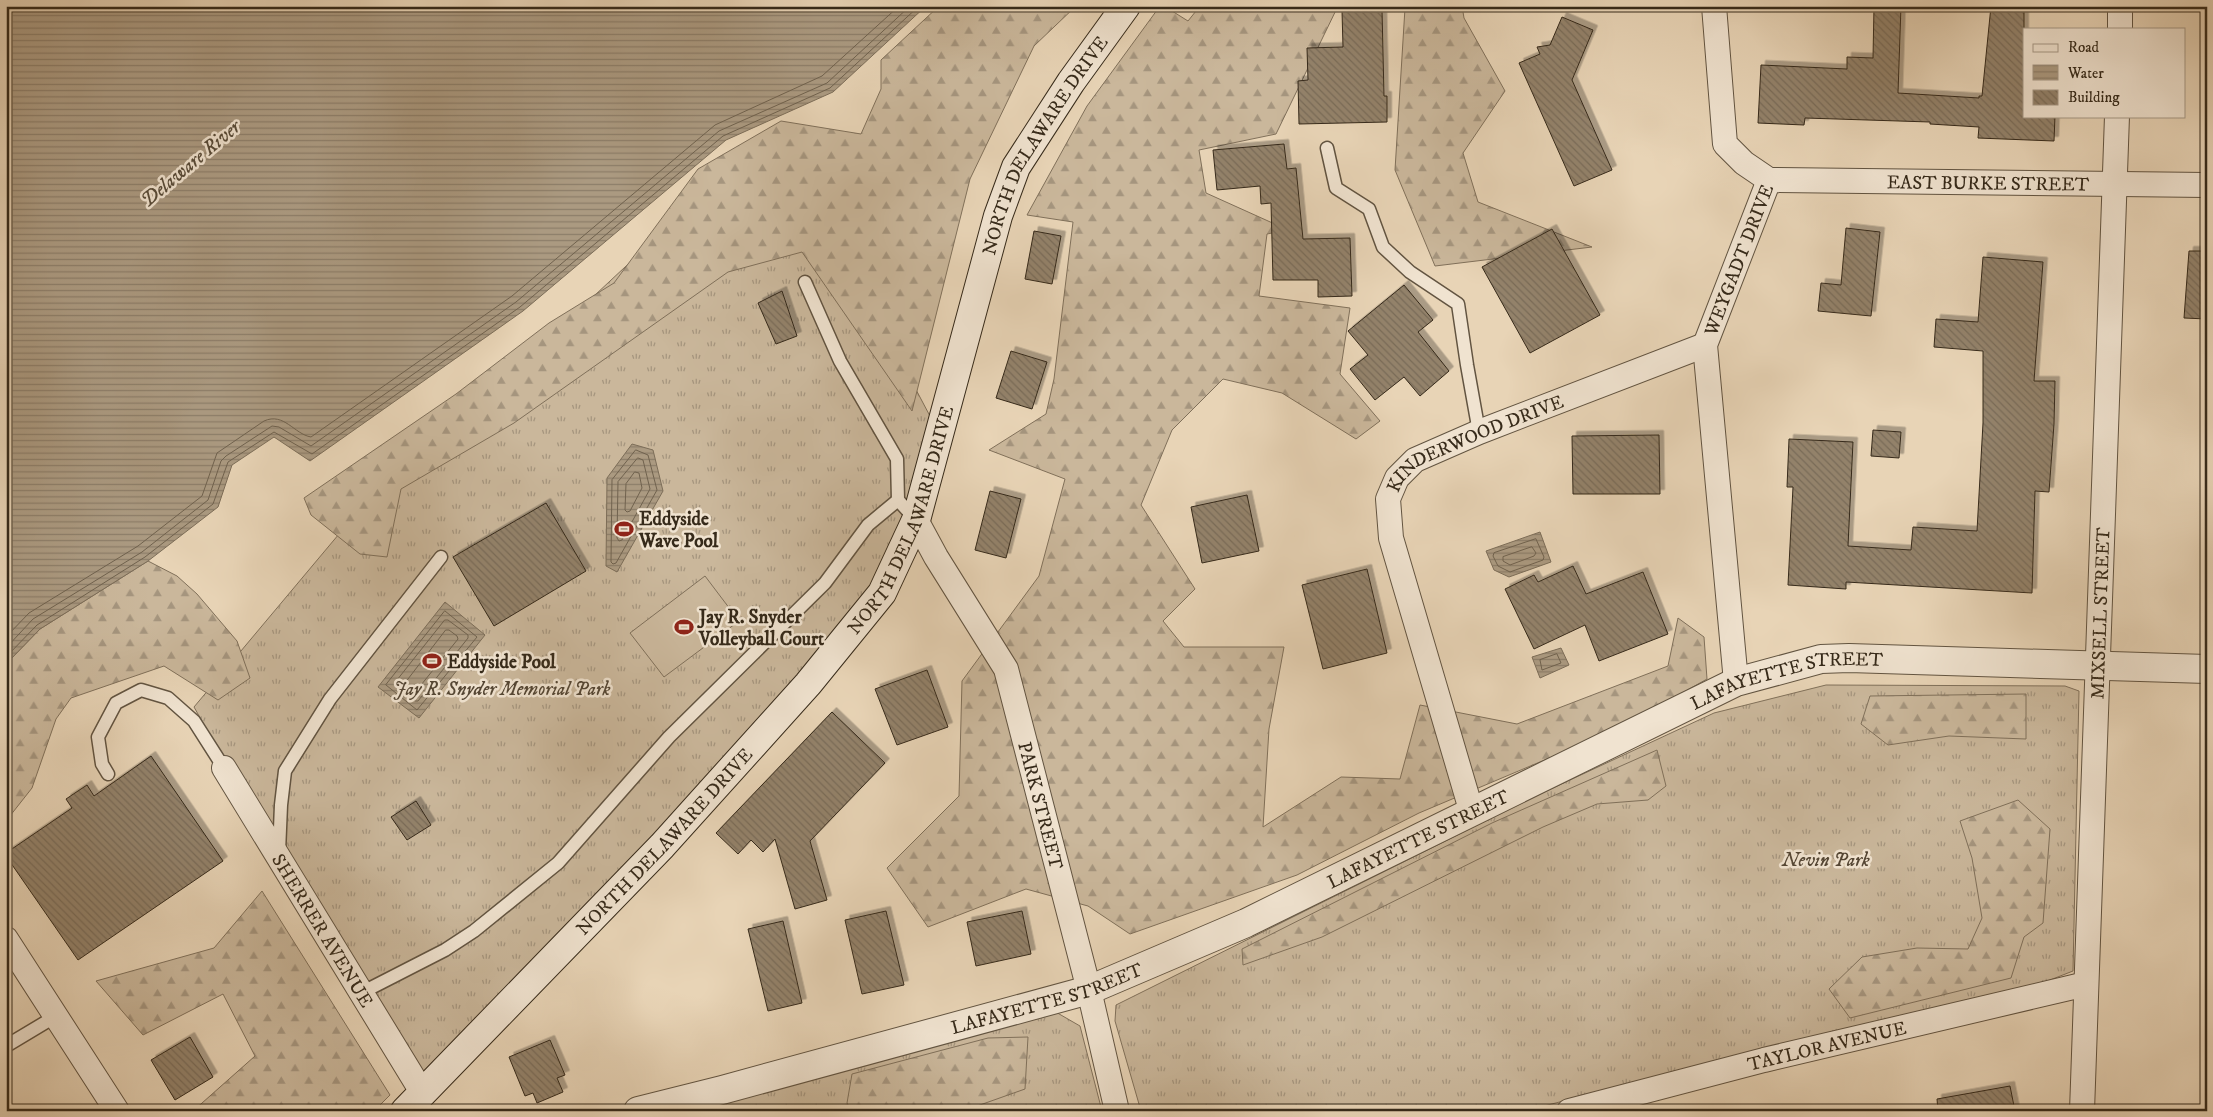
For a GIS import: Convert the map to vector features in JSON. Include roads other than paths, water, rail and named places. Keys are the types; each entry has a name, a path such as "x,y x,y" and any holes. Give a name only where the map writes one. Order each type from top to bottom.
{"street":[{"name":"NORTH DELAWARE DRIVE","path":"414,1101 662,846 808,684 882,593 916,520 998,216 1016,167 1072,82 1126,6"},
{"name":"WEYGADT DRIVE","path":"1714,6 1725,144 1744,163 1769,180 1705,345 1736,682"},
{"path":"2120,6 2120,28"},
{"name":"MIXSELL STREET","path":"2082,1111 2117,118"},
{"name":"EAST BURKE STREET","path":"1769,180 2207,185"},
{"name":"KINDERWOOD DRIVE","path":"1472,813 1391,538 1388,499 1397,478 1415,460 1479,432 1705,345"},
{"name":"PARK STREET","path":"916,520 936,557 1006,669 1089,990 1117,1111"},
{"name":"LAFAYETTE STREET","path":"638,1111 1089,990 1246,923 1736,682 1821,660 1849,658 2207,670"},
{"name":"SHERRER AVENUE","path":"224,768 361,993 414,1101"},
{"path":"6,939 117,1111"},
{"name":"TAYLOR AVENUE","path":"1569,1111 1764,1060 2086,984"}],"lane":[{"path":"1327,148 1336,188 1369,209 1383,247 1410,272 1458,304 1466,365 1479,432"},
{"path":"805,282 840,361 897,458 898,500 916,520"},
{"path":"361,993 445,950 474,932 558,863 670,737 825,583 868,524 898,500"},
{"path":"279,857 281,804 285,770 330,699 441,557"},
{"path":"108,774 102,764 98,737 116,703 141,690 168,698 194,721 224,768"},
{"path":"6,1046 56,1016"}],"water":[{"name":"Delaware River","path":"6,6 926,6 833,92 726,140 523,311 310,461 274,437 232,465 218,507 148,561 40,629 6,664"},
{"name":"Eddyside Wave Pool","path":"632,444 653,450 663,491 617,572 606,566 607,478"},
{"path":"1540,532 1551,562 1509,577 1494,570 1486,551"},
{"name":"Eddyside Pool","path":"445,602 485,635 419,718 378,687"},
{"path":"1561,648 1569,665 1540,678 1532,657"}],"place":[{"name":"Eddyside Wave Pool","path":"624,529"},
{"name":"Jay R. Snyder Volleyball Court","path":"684,627"},
{"name":"Eddyside Pool","path":"432,661"}],"park label":[{"name":"Jay R. Snyder Memorial Park","path":"502,688"},
{"name":"Nevin Park","path":"1826,859"}]}
